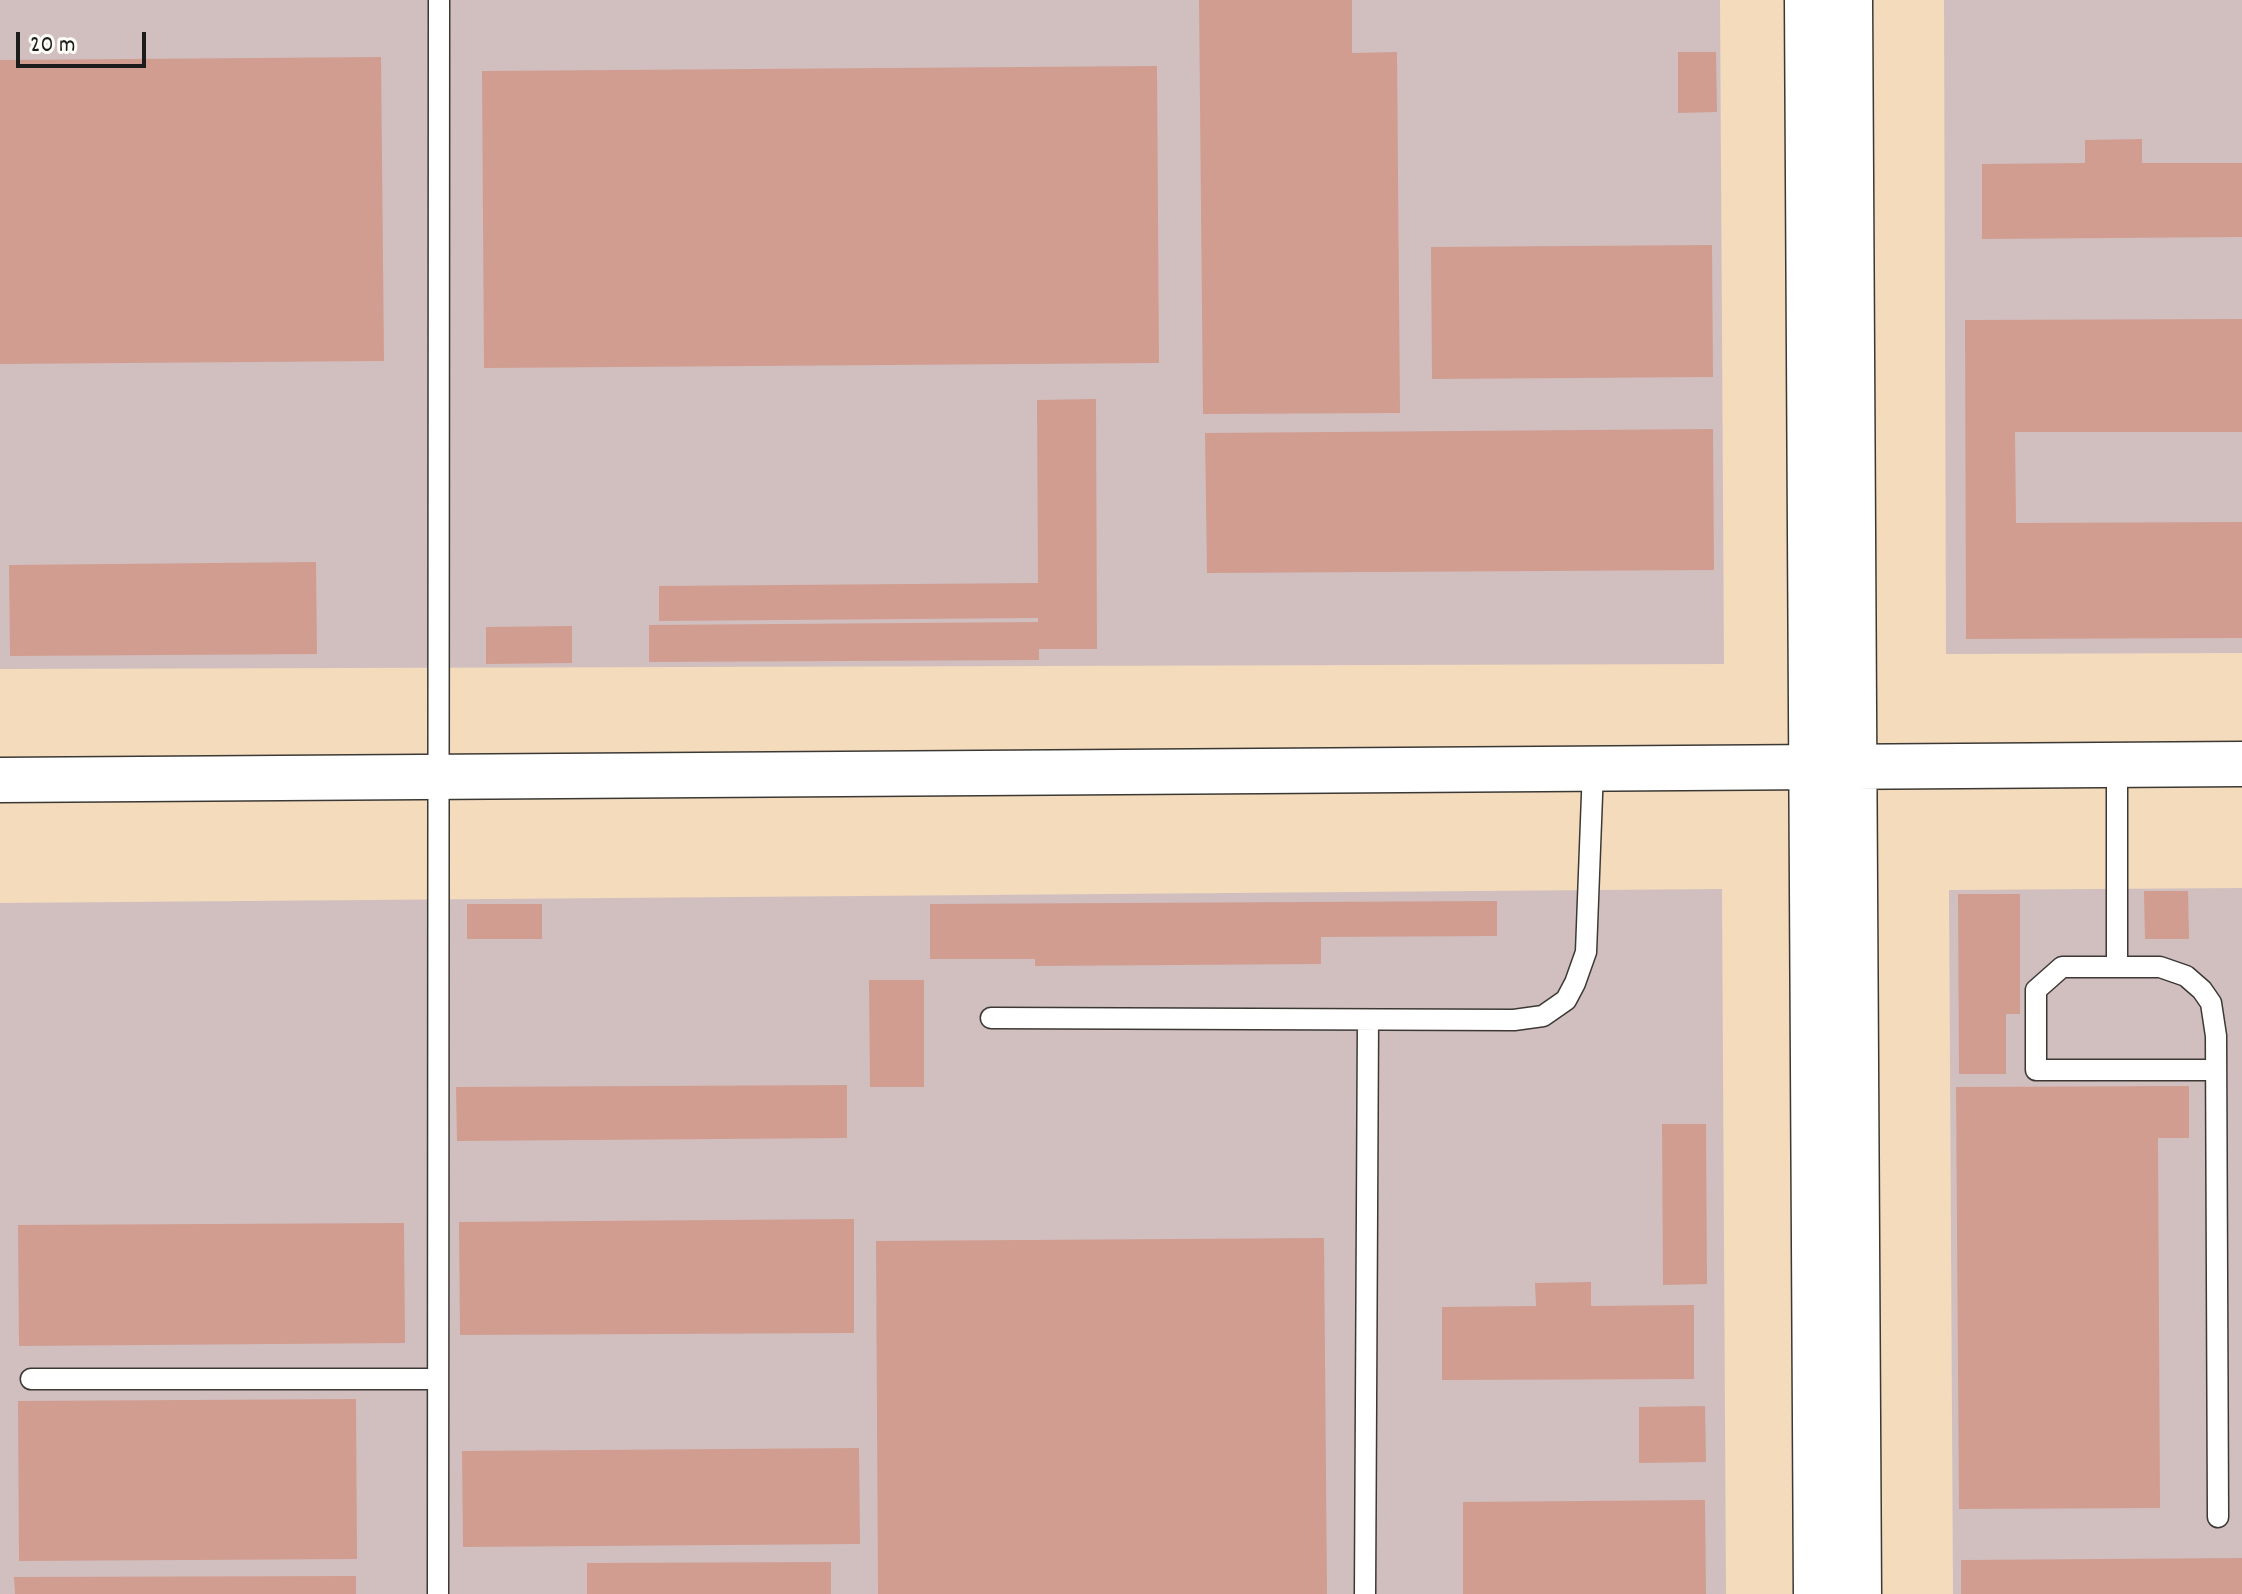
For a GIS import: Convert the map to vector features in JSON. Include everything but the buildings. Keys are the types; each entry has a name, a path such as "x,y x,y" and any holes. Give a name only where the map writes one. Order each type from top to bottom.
{"street":[{"path":"1807,0 1816,1594"},
{"path":"1850,0 1859,1594"},
{"path":"0,780 2242,764"}],"lane":[{"path":"438,1594 439,0"},
{"path":"2117,765 2117,967"},
{"path":"991,1018 1514,1020 1543,1016 1566,1000 1586,952 1593,769"},
{"path":"2216,1070 2036,1070 2036,990 2062,967 2160,967 2186,976 2211,1003 2216,1036 2218,1517"},
{"path":"1365,1594 1368,1020"},
{"path":"31,1379 438,1379"}],"shaded area":[{"path":"0,0 1720,0 1724,664 0,669"},
{"path":"1944,0 2242,0 2242,653 1946,654"},
{"path":"2242,888 2242,1594 1953,1594 1949,890"},
{"path":"1722,889 1726,1594 0,1594 0,903"}]}
